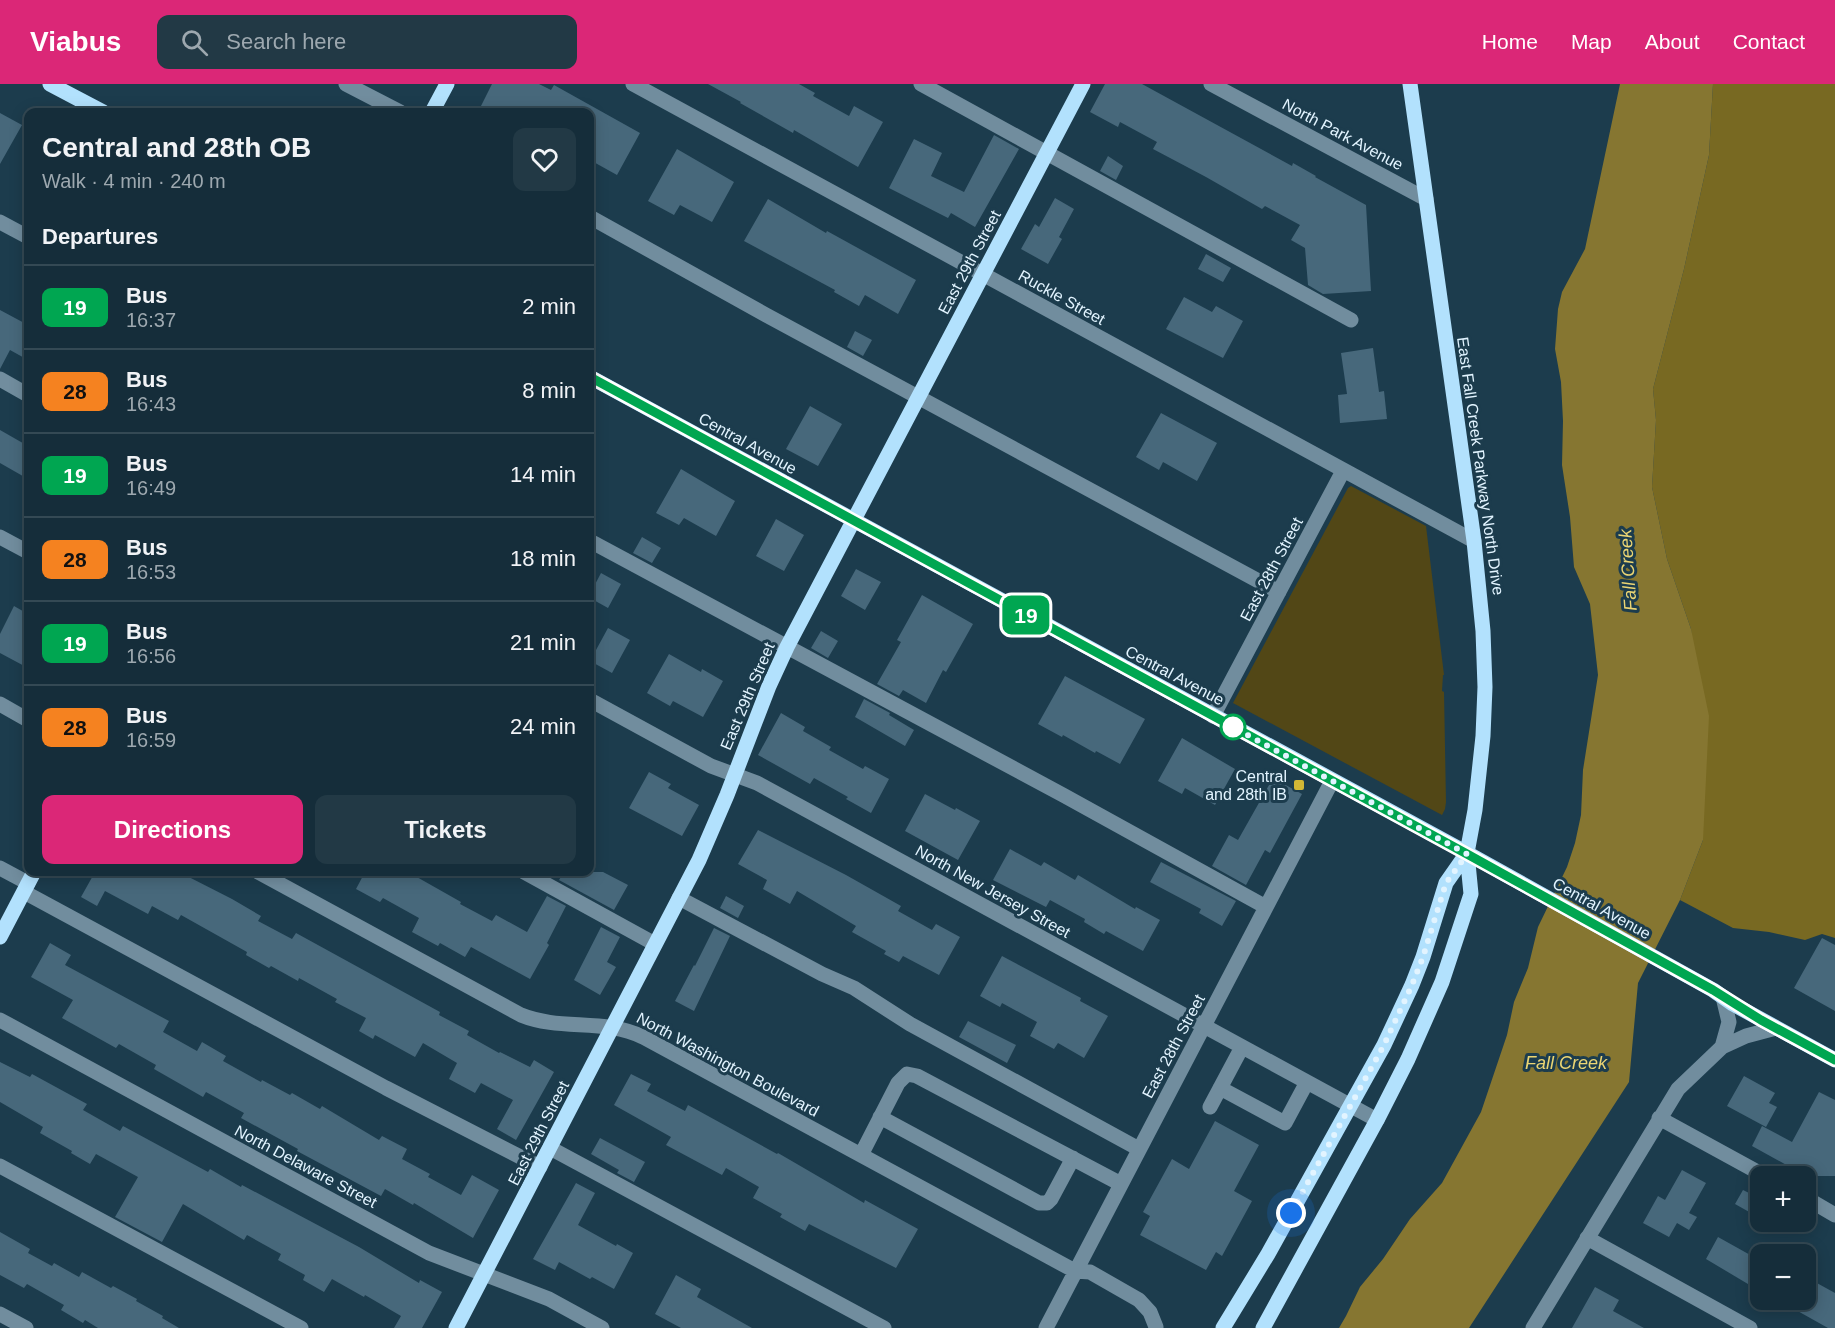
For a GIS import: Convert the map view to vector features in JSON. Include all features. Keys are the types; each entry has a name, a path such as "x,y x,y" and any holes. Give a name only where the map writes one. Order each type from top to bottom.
{"main road":[{"path":"51,84 96,108"},
{"path":"434,108 447,84"},
{"name":"East 29th Street","path":"456,1328 699,860 769,686 788,647 1083,84"},
{"name":"East Fall Creek Parkway North Drive","path":"1263,1328 1377,1120 1412,1049 1442,982 1471,894 1467,854 1480,768 1485,687 1483,631 1474,541 1410,84"},
{"name":"Central Avenue","path":"594,379 1467,854 1835,1060"},
{"name":"East Fall Creek Parkway North Drive","path":"1223,1328 1268,1254 1384,1045 1412,985 1446,883 1467,854"},
{"path":"0,937 29,882"}],"street":[{"path":"346,84 392,108"},
{"name":"Ruckle Street","path":"633,84 1474,541"},
{"path":"921,84 1352,320"},
{"name":"North Park Avenue","path":"1211,84 1426,199"},
{"path":"594,219 766,315 1279,592"},
{"path":"0,222 24,235"},
{"path":"0,380 24,393"},
{"name":"East 28th Street","path":"1213,716 1344,471"},
{"path":"0,537 24,550"},
{"path":"594,543 1266,907"},
{"name":"North New Jersey Street","path":"594,702 711,766 757,783 1377,1120"},
{"path":"0,704 24,718"},
{"name":"East 28th Street","path":"1046,1328 1332,781"},
{"path":"0,868 29,882 386,1088 540,1167"},
{"name":"North Washington Boulevard","path":"265,876 521,1015 548,1022 613,1027 643,1037 1076,1271 1090,1272 1139,1300 1150,1312 1156,1327"},
{"path":"531,876 655,944"},
{"path":"679,898 822,974 854,988 909,1024 1139,1149"},
{"path":"1718,993 1729,1022 1722,1047"},
{"name":"North Delaware Street","path":"0,1020 429,1252 549,1299 602,1328"},
{"path":"1533,1328 1678,1089 1722,1047 1746,1036 1776,1028"},
{"path":"1210,1107 1242,1047"},
{"path":"861,1155 902,1078 908,1074 917,1076 1121,1184"},
{"path":"1220,1088 1285,1124 1307,1082"},
{"path":"880,1116 1039,1203 1047,1203 1051,1199 1073,1158"},
{"path":"1659,1118 1750,1168"},
{"path":"550,1148 884,1328"},
{"path":"0,1166 301,1328"},
{"path":"1816,1204 1835,1215"},
{"path":"1587,1238 1750,1328"},
{"path":"0,1314 26,1328"}],"shaded area":[{"path":"1713,84 1835,84 1835,938 1822,934 1805,940 1769,932 1733,928 1680,900 1703,840 1691,629 1667,559 1652,487 1656,420 1653,389 1684,269 1709,155"},
{"path":"1351,486 1426,526 1444,675 1442,691 1444,692 1446,802 1442,815 1233,703"}],"water":[{"name":"Fall Creek","path":"1620,84 1713,84 1709,155 1684,269 1653,389 1656,420 1652,487 1667,559 1691,629 1709,716 1703,840 1680,900 1638,983 1629,1082 1469,1328 1339,1328 1360,1287 1383,1259 1410,1219 1442,1183 1481,1112 1507,1035 1514,1002 1528,968 1538,927 1567,867 1575,843 1581,815 1583,770 1598,675 1590,604 1574,567 1570,517 1562,465 1561,382 1555,349 1558,309 1562,292 1585,249"}],"building":[{"path":"492,84 539,84 551,90 554,85 640,133 617,175 594,162 594,108 480,108"},
{"path":"708,84 799,84 815,93 813,96 849,116 854,106 883,122 858,167"},
{"path":"1105,84 1142,84 1292,166 1293,163 1366,205 1371,291 1323,294 1308,285 1305,248 1291,240 1300,225 1265,206 1262,209 1153,149 1157,142 1120,122 1118,127 1090,112"},
{"path":"0,113 22,125 0,164"},
{"path":"994,135 1019,149 975,227 951,213 948,218 889,188 914,139 942,153 931,176 964,192"},
{"path":"677,149 734,182 712,222 680,205 674,215 648,201"},
{"path":"1108,156 1123,166 1116,180 1100,171"},
{"path":"1055,198 1074,209 1059,237 1062,239 1048,264 1021,249 1035,224 1039,227"},
{"path":"768,199 826,233 827,231 916,280 898,314 865,295 859,306 834,292 835,290 744,241"},
{"path":"1206,254 1231,268 1223,282 1198,269"},
{"path":"1184,297 1212,312 1216,306 1243,321 1223,358 1166,329"},
{"path":"0,310 24,323 24,358 10,350 0,369"},
{"path":"855,331 872,340 863,356 847,347"},
{"path":"1373,348 1379,392 1384,391 1387,419 1340,423 1338,395 1347,394 1341,353"},
{"path":"810,406 842,424 818,466 786,449"},
{"path":"1161,413 1217,443 1197,481 1163,462 1159,470 1136,457"},
{"path":"0,430 24,444 24,477 0,463"},
{"path":"681,469 735,501 716,536 684,518 679,525 656,513"},
{"path":"776,519 804,535 784,571 756,556"},
{"path":"642,537 661,548 652,563 633,553"},
{"path":"856,569 881,582 865,610 841,596"},
{"path":"601,573 621,584 608,608 594,600 594,586"},
{"path":"922,595 973,624 946,672 943,670 926,703 903,690 899,696 877,684 901,642 897,640"},
{"path":"14,606 24,612 24,666 0,653 0,634"},
{"path":"608,628 630,640 612,673 594,663 594,654"},
{"path":"821,631 838,641 828,658 811,648"},
{"path":"669,654 723,681 703,717 673,701 670,706 647,693"},
{"path":"1065,676 1145,719 1120,764 1038,724"},
{"path":"864,699 890,713 889,715 914,730 905,746 855,717"},
{"path":"781,713 805,727 803,731 831,747 829,750 863,769 865,766 889,779 871,813 814,778 810,784 758,755"},
{"path":"1182,738 1235,769 1215,805 1185,788 1182,794 1158,781"},
{"path":"649,772 671,784 668,788 699,805 682,836 629,808"},
{"path":"1273,778 1302,794 1270,853 1265,850 1246,885 1212,866 1229,835 1238,840"},
{"path":"925,794 980,821 958,860 905,831"},
{"path":"758,830 901,906 898,911 932,930 936,924 960,937 939,975 903,956 899,962 884,954 886,951 852,932 856,926 797,891 790,904 763,889 767,880 738,864"},
{"path":"1010,849 1041,866 1044,862 1075,880 1078,875 1135,909 1136,907 1160,920 1143,951 1106,931 1104,934 1084,922 1085,919 1050,900 1046,907 993,880"},
{"path":"1161,862 1236,901 1222,926 1199,913 1201,909 1150,882"},
{"path":"594,872 603,872 628,885 614,910 559,880 562,876 594,876"},
{"path":"93,876 187,876 261,916 258,921 292,939 296,933 440,1012 439,1015 469,1031 467,1035 499,1053 530,1067 534,1060 554,1072 516,1140 497,1129 513,1100 481,1083 475,1093 449,1079 457,1063 423,1043 415,1057 375,1035 373,1039 359,1031 366,1018 335,1002 337,999 299,978 298,981 271,966 269,968 246,955 247,952 181,915 178,920 152,906 148,914 105,891 97,906 81,897"},
{"path":"363,876 415,876 492,921 496,915 527,932 547,896 566,906 547,943 549,945 530,979 471,947 465,957 440,943 438,946 412,932 419,918 383,898 380,902 356,889"},
{"path":"726,896 744,906 738,918 720,908"},
{"path":"601,927 620,937 607,962 616,967 600,995 574,980"},
{"path":"714,928 730,936 694,1011 675,1001"},
{"path":"1822,938 1835,945 1835,1011 1794,988"},
{"path":"50,943 71,955 65,965 169,1021 163,1032 197,1051 202,1042 226,1056 223,1061 261,1082 262,1080 290,1095 292,1093 320,1109 322,1106 379,1140 382,1136 407,1149 402,1159 430,1174 428,1177 461,1195 472,1175 499,1190 473,1238 414,1203 413,1205 385,1189 381,1196 241,1118 244,1113 206,1092 203,1097 154,1069 156,1065 119,1044 116,1048 62,1018 73,1000 31,977"},
{"path":"1002,956 1081,998 1080,1001 1108,1016 1084,1058 1058,1043 1054,1049 1030,1036 1037,1022 1002,1003 1000,1007 980,996"},
{"path":"968,1021 1016,1045 1007,1063 959,1037"},
{"path":"0,1062 30,1077 32,1074 87,1104 83,1110 120,1131 123,1126 208,1172 210,1169 241,1187 242,1185 359,1247 419,1283 420,1280 442,1292 422,1328 394,1328 401,1316 332,1279 324,1292 303,1280 305,1275 278,1260 281,1254 247,1235 244,1240 183,1204 162,1242 115,1217 138,1177 96,1154 90,1164 40,1133 43,1127 0,1102"},
{"path":"631,1074 651,1084 647,1091 685,1111 688,1105 778,1153 864,1203 865,1200 918,1229 896,1268 809,1224 805,1231 780,1217 782,1214 753,1198 759,1187 726,1168 722,1175 666,1145 671,1137 614,1105"},
{"path":"1744,1076 1775,1093 1769,1103 1777,1107 1766,1127 1727,1106"},
{"path":"1819,1092 1835,1100 1835,1176 1816,1176 1816,1166 1788,1166 1752,1146 1762,1126 1792,1142"},
{"path":"1215,1121 1259,1145 1234,1191 1252,1201 1222,1256 1216,1252 1206,1270 1140,1235 1150,1216 1143,1212 1172,1159 1189,1169"},
{"path":"600,1138 645,1162 634,1182 617,1173 619,1170 591,1154"},
{"path":"1682,1170 1706,1183 1689,1213 1697,1217 1689,1230 1677,1223 1669,1237 1643,1223 1658,1196 1665,1200"},
{"path":"576,1183 595,1193 578,1225 633,1253 614,1289 559,1262 555,1270 533,1259"},
{"path":"1743,1190 1750,1194 1750,1212 1735,1204"},
{"path":"0,1232 30,1249 28,1253 52,1266 54,1263 79,1277 82,1272 111,1288 113,1286 137,1299 136,1301 179,1328 98,1328 85,1320 83,1323 61,1310 64,1305 27,1284 24,1288 0,1275"},
{"path":"1718,1237 1750,1255 1750,1285 1706,1259"},
{"path":"676,1275 701,1289 697,1297 752,1328 681,1328 655,1314"},
{"path":"1816,1283 1835,1293 1835,1328 1828,1328 1796,1310 1816,1310"},
{"path":"1595,1287 1619,1300 1613,1311 1644,1328 1572,1328"}],"bus line":[{"name":"19","path":"594,379 1467,854 1835,1060"}],"place":[{"name":"Central and 28th IB","path":"1299,785"}],"route":[{"path":"1233,727 1231,726 1467,854 1446,883 1423,957 1384,1045 1291,1213"}]}
